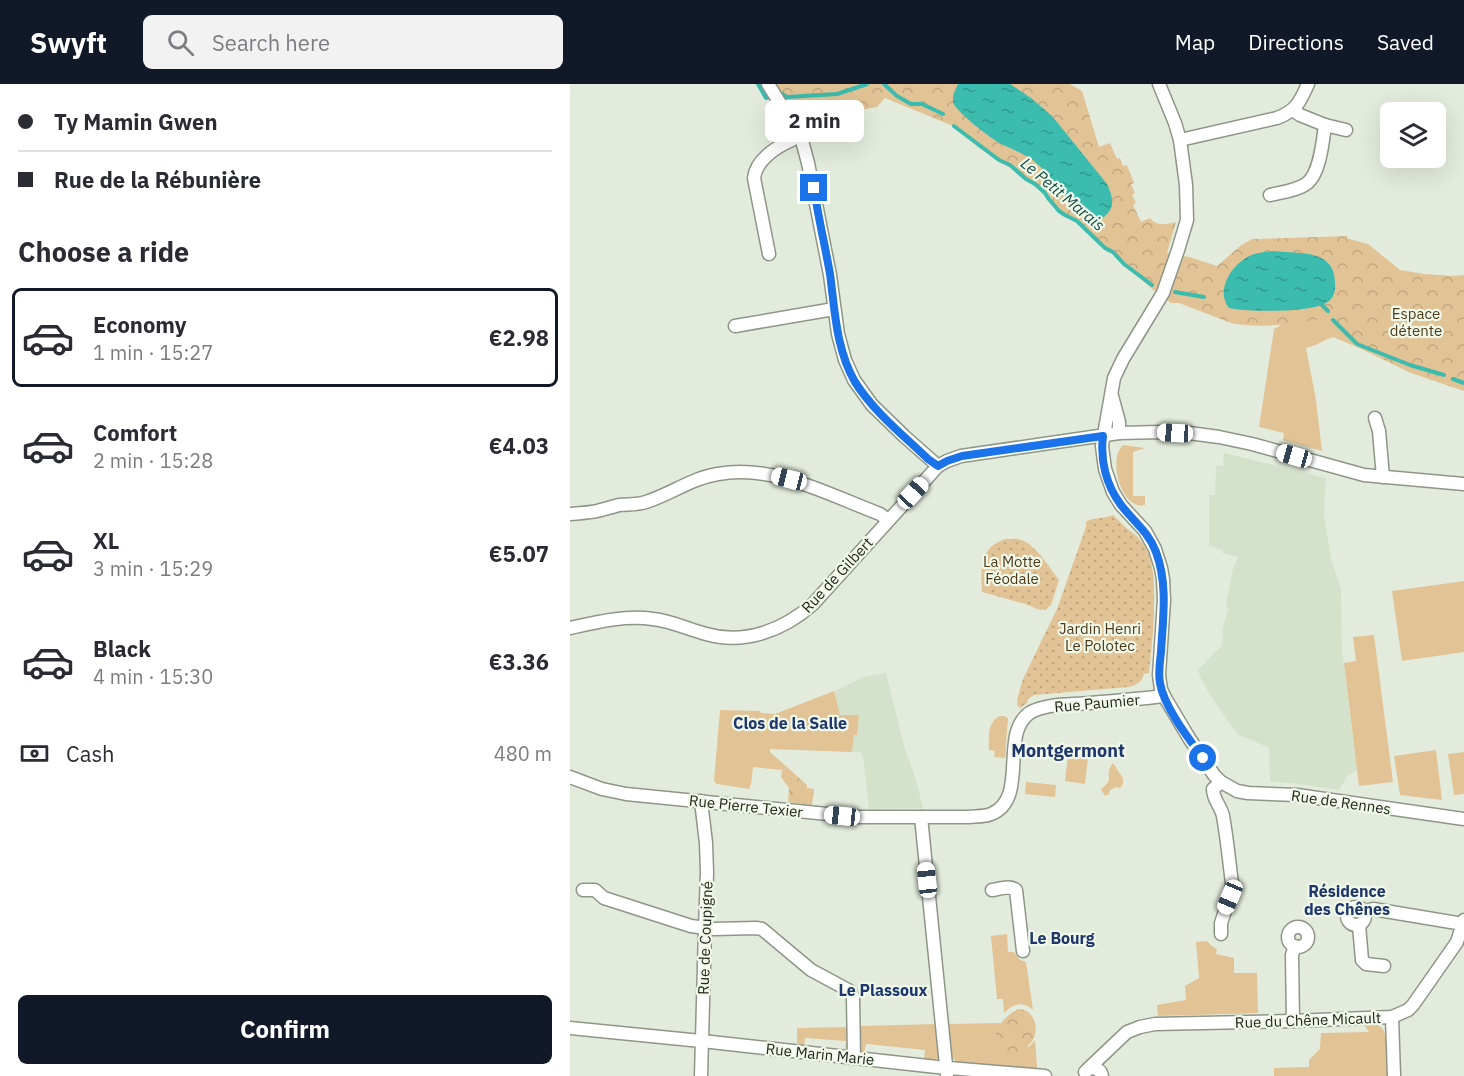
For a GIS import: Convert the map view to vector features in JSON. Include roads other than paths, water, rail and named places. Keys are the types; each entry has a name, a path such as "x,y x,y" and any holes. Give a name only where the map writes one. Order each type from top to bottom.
{"street":[{"path":"768,84 801,137 814,188 841,349 850,371 859,388 876,409 938,466 962,456 1119,433 1161,432 1219,437 1354,472 1383,477 1464,484"},
{"path":"1160,84 1180,140 1186,185 1187,220 1163,293 1114,378 1102,446 1105,470 1113,492 1121,505 1145,531 1155,549 1161,568 1164,600 1159,675 1164,696 1189,738 1221,782 1213,789 1213,793 1222,814 1232,888 1223,916 1221,934"},
{"path":"1180,140 1277,118 1293,110 1308,84"},
{"path":"1293,110 1325,125 1346,130"},
{"path":"1270,195 1293,189 1311,180 1321,149 1325,125"},
{"path":"769,254 754,178 755,170 762,160 792,140"},
{"path":"735,326 834,309"},
{"path":"1111,395 1117,412 1119,433"},
{"path":"1375,418 1383,477"},
{"name":"Rue de Gilbert","path":"570,628 624,618 638,618 670,622 728,638 765,632 792,620 813,604 938,466"},
{"path":"570,514 621,505 636,505 700,478 726,473 750,472 789,479 880,514 888,520"},
{"name":"Rue Paumier","path":"996,811 1006,801 1011,785 1019,727 1032,712 1051,706 1164,696"},
{"name":"Rue Pierre Texier","path":"570,777 612,791 858,817 985,815 996,811"},
{"name":"Rue de Rennes","path":"1221,782 1237,791 1248,793 1297,795 1464,819"},
{"name":"Rue de Coupigné","path":"701,801 707,873 702,1076"},
{"path":"921,817 947,1072"},
{"path":"992,890 1013,888 1016,890 1023,951"},
{"path":"583,890 595,890 604,898 691,926 705,929 762,929 811,970 850,991 853,997 854,1057"},
{"path":"1384,966 1366,964 1362,960 1359,924 1353,925 1348,922 1347,913 1350,908 1356,906 1364,911 1373,909 1463,922"},
{"name":"Rue du Chêne Micault","path":"1085,1072 1127,1032 1140,1027 1167,1024 1392,1017 1413,1005 1457,942 1463,922"},
{"path":"1293,1021 1292,955 1295,946"},
{"path":"1392,1017 1394,1076"},
{"name":"Rue Marin Marie","path":"570,1028 854,1057 947,1072 1045,1076"},
{"path":"1102,1075 1108,1050"},
{"path":"1085,1072 1096,1068 1102,1075"}],"water":[{"path":"958,84 1010,84 1052,116 1107,184 1112,200 1108,213 1099,220 1091,217 1074,203 1034,161 1001,144 970,121 959,111 953,100"},
{"path":"1273,251 1303,253 1322,258 1333,272 1334,295 1326,303 1306,309 1264,311 1229,308 1224,293 1228,276 1233,269 1254,254"}],"waterway":[{"name":"Le Petit Marais","path":"758,84 766,98 769,97"},
{"name":"Le Petit Marais","path":"780,93 787,97 837,94 867,84"},
{"name":"Le Petit Marais","path":"884,84 897,96 911,104 922,104 943,114"},
{"name":"Le Petit Marais","path":"954,126 1035,184 1059,211 1077,221 1105,248 1113,252 1124,264 1152,285"},
{"name":"Le Petit Marais","path":"1175,292 1204,297"},
{"name":"Le Petit Marais","path":"1320,303 1328,311"},
{"name":"Le Petit Marais","path":"1333,320 1357,344 1410,365 1444,375"},
{"name":"Le Petit Marais","path":"1453,379 1464,383"}],"district":[{"name":"Clos de la Salle","path":"790,723"},
{"name":"Montgermont","path":"1068,750"},
{"name":"Résidence des Chênes","path":"1347,900"},
{"name":"Le Bourg","path":"1062,938"},
{"name":"Le Plassoux","path":"883,990"}],"park label":[{"name":"Espace détente","path":"1416,322"},
{"name":"La Motte Féodale","path":"1012,570"},
{"name":"Jardin Henri Le Polotec","path":"1100,636"}]}
